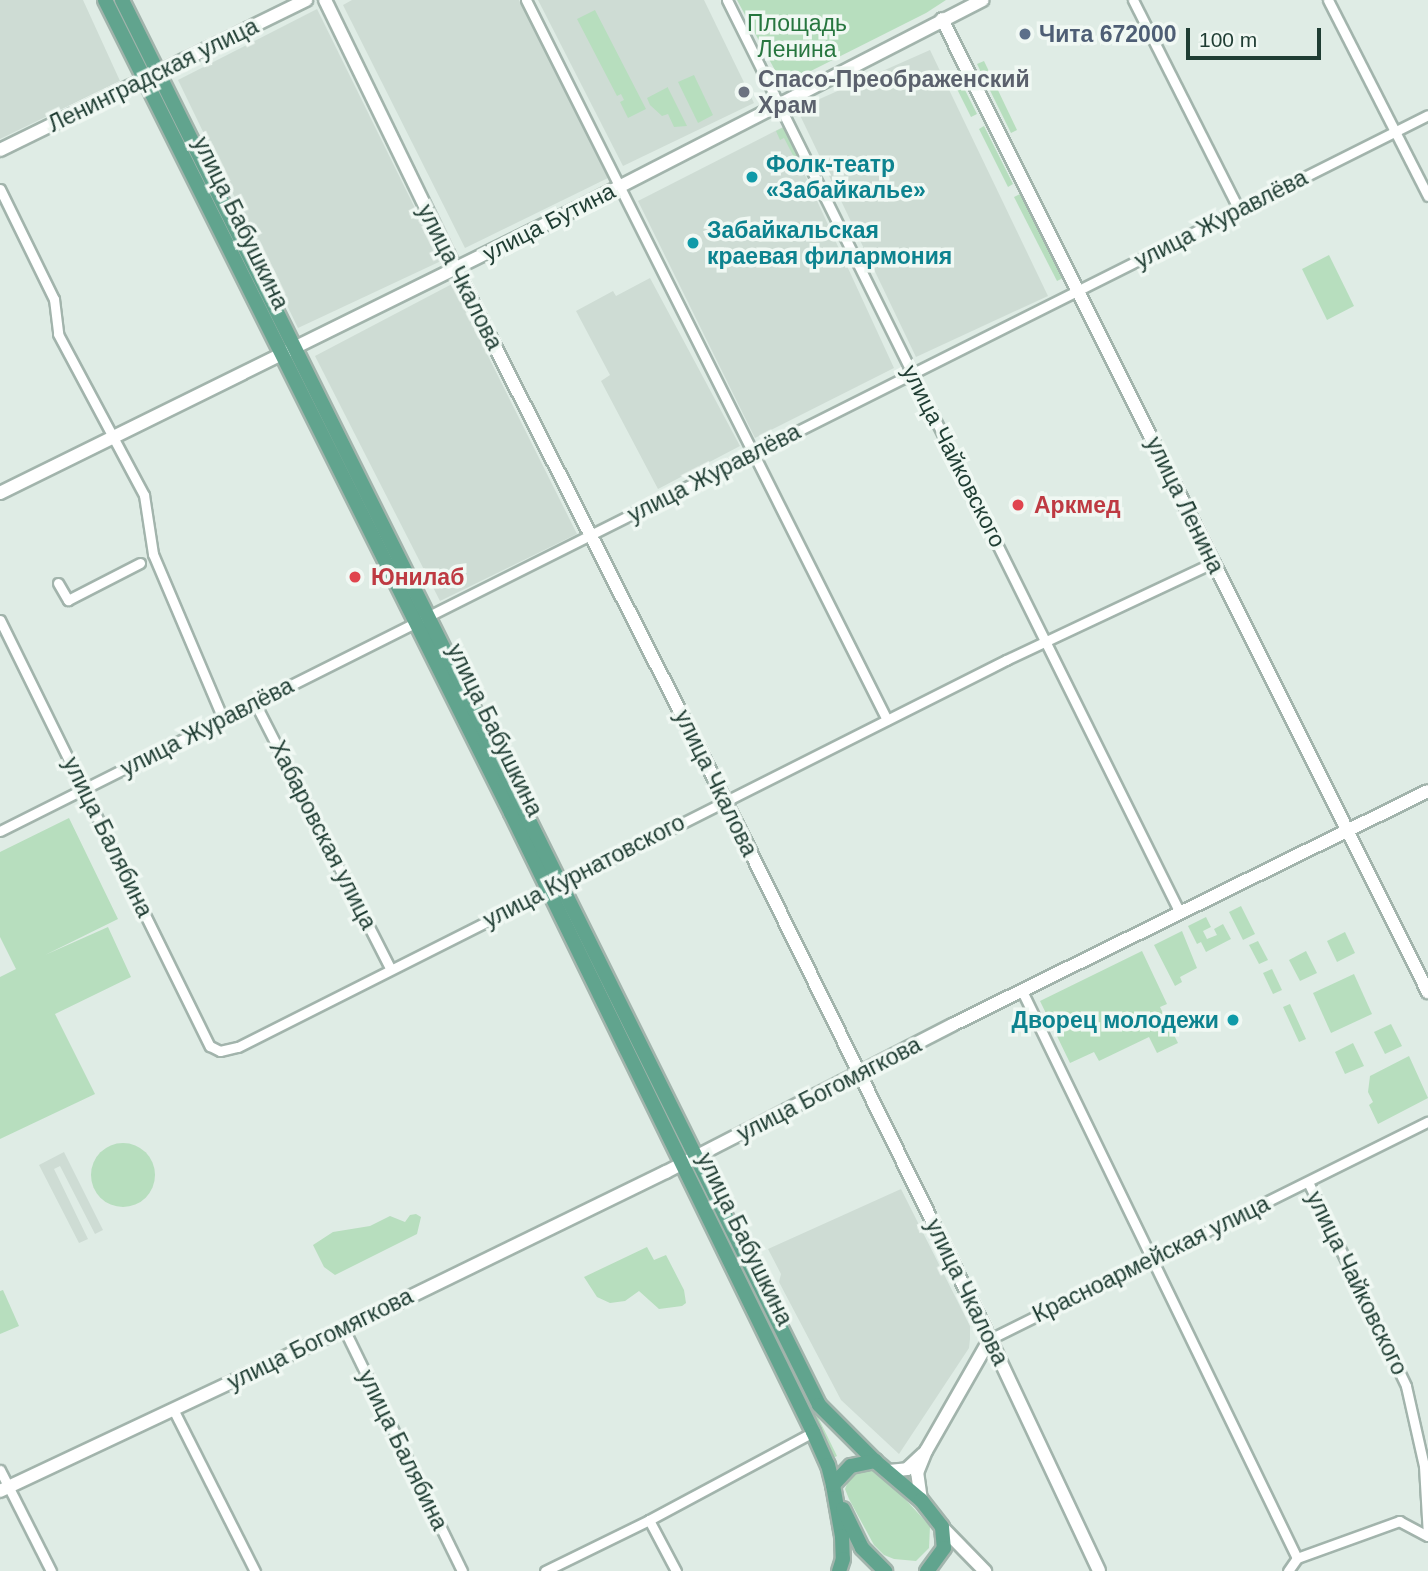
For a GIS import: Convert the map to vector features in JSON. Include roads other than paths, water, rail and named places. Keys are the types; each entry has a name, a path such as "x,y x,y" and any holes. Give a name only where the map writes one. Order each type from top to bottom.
{"main road":[{"name":"улица Бабушкина","path":"105,0 548,890 818,1405 875,1461 921,1500 942,1527"},
{"name":"улица Бабушкина","path":"122,0 562,883 828,1465 833,1485"},
{"name":"Ленинградская улица","path":"0,150 306,0"},
{"name":"улица Чкалова","path":"324,0 455,269 725,800 990,1339 1099,1571"},
{"name":"улица Бутина","path":"0,493 621,186 982,0"},
{"name":"улица Ленина","path":"942,19 1428,992"},
{"name":"улица Богомягкова","path":"5,1489 344,1329 689,1160 1022,990 1428,791"},
{"path":"921,1500 917,1473 926,1451 990,1339"},
{"path":"888,1471 907,1469 926,1451"},
{"path":"833,1485 851,1466 875,1461"},
{"path":"833,1485 842,1536 843,1559 839,1571"},
{"path":"833,1485 862,1548 885,1571"},
{"path":"927,1571 944,1548 942,1527"},
{"path":"942,1527 985,1571"}],"street":[{"path":"526,0 887,720"},
{"name":"улица Чайковского","path":"727,0 1180,913"},
{"path":"1133,0 1239,210"},
{"path":"1328,0 1428,196"},
{"name":"улица Журавлёва","path":"0,831 1428,115"},
{"path":"0,189 54,299 58,334 144,495 153,554 223,719"},
{"name":"улица Курнатовского","path":"220,1051 238,1047 725,800 1214,562"},
{"path":"58,583 68,600 140,563"},
{"name":"улица Балябина","path":"0,620 210,1046 220,1051"},
{"name":"Хабаровская улица","path":"254,703 390,968"},
{"path":"1022,990 1150,1261 1297,1558"},
{"name":"Красноармейская улица","path":"990,1339 1428,1122"},
{"name":"улица Чайковского","path":"1308,1182 1406,1386 1424,1466 1427,1536"},
{"name":"улица Балябина","path":"344,1329 462,1571"},
{"path":"173,1409 255,1571"},
{"path":"545,1571 649,1520 813,1432"},
{"path":"0,1470 5,1489 51,1571"},
{"path":"649,1520 676,1571"},
{"path":"1287,1571 1297,1558 1399,1521 1427,1536"}],"place":[{"name":"Чита 672000","path":"1025,34"},
{"name":"Спасо-Преображенский Храм","path":"744,92"},
{"name":"Фолк-театр «Забайкалье»","path":"752,177"},
{"name":"Забайкальская краевая филармония","path":"693,243"},
{"name":"Аркмед","path":"1018,505"},
{"name":"Юнилаб","path":"355,577"},
{"name":"Дворец молодежи","path":"1233,1020"}],"park label":[{"name":"Площадь Ленина","path":"797,36"}]}
